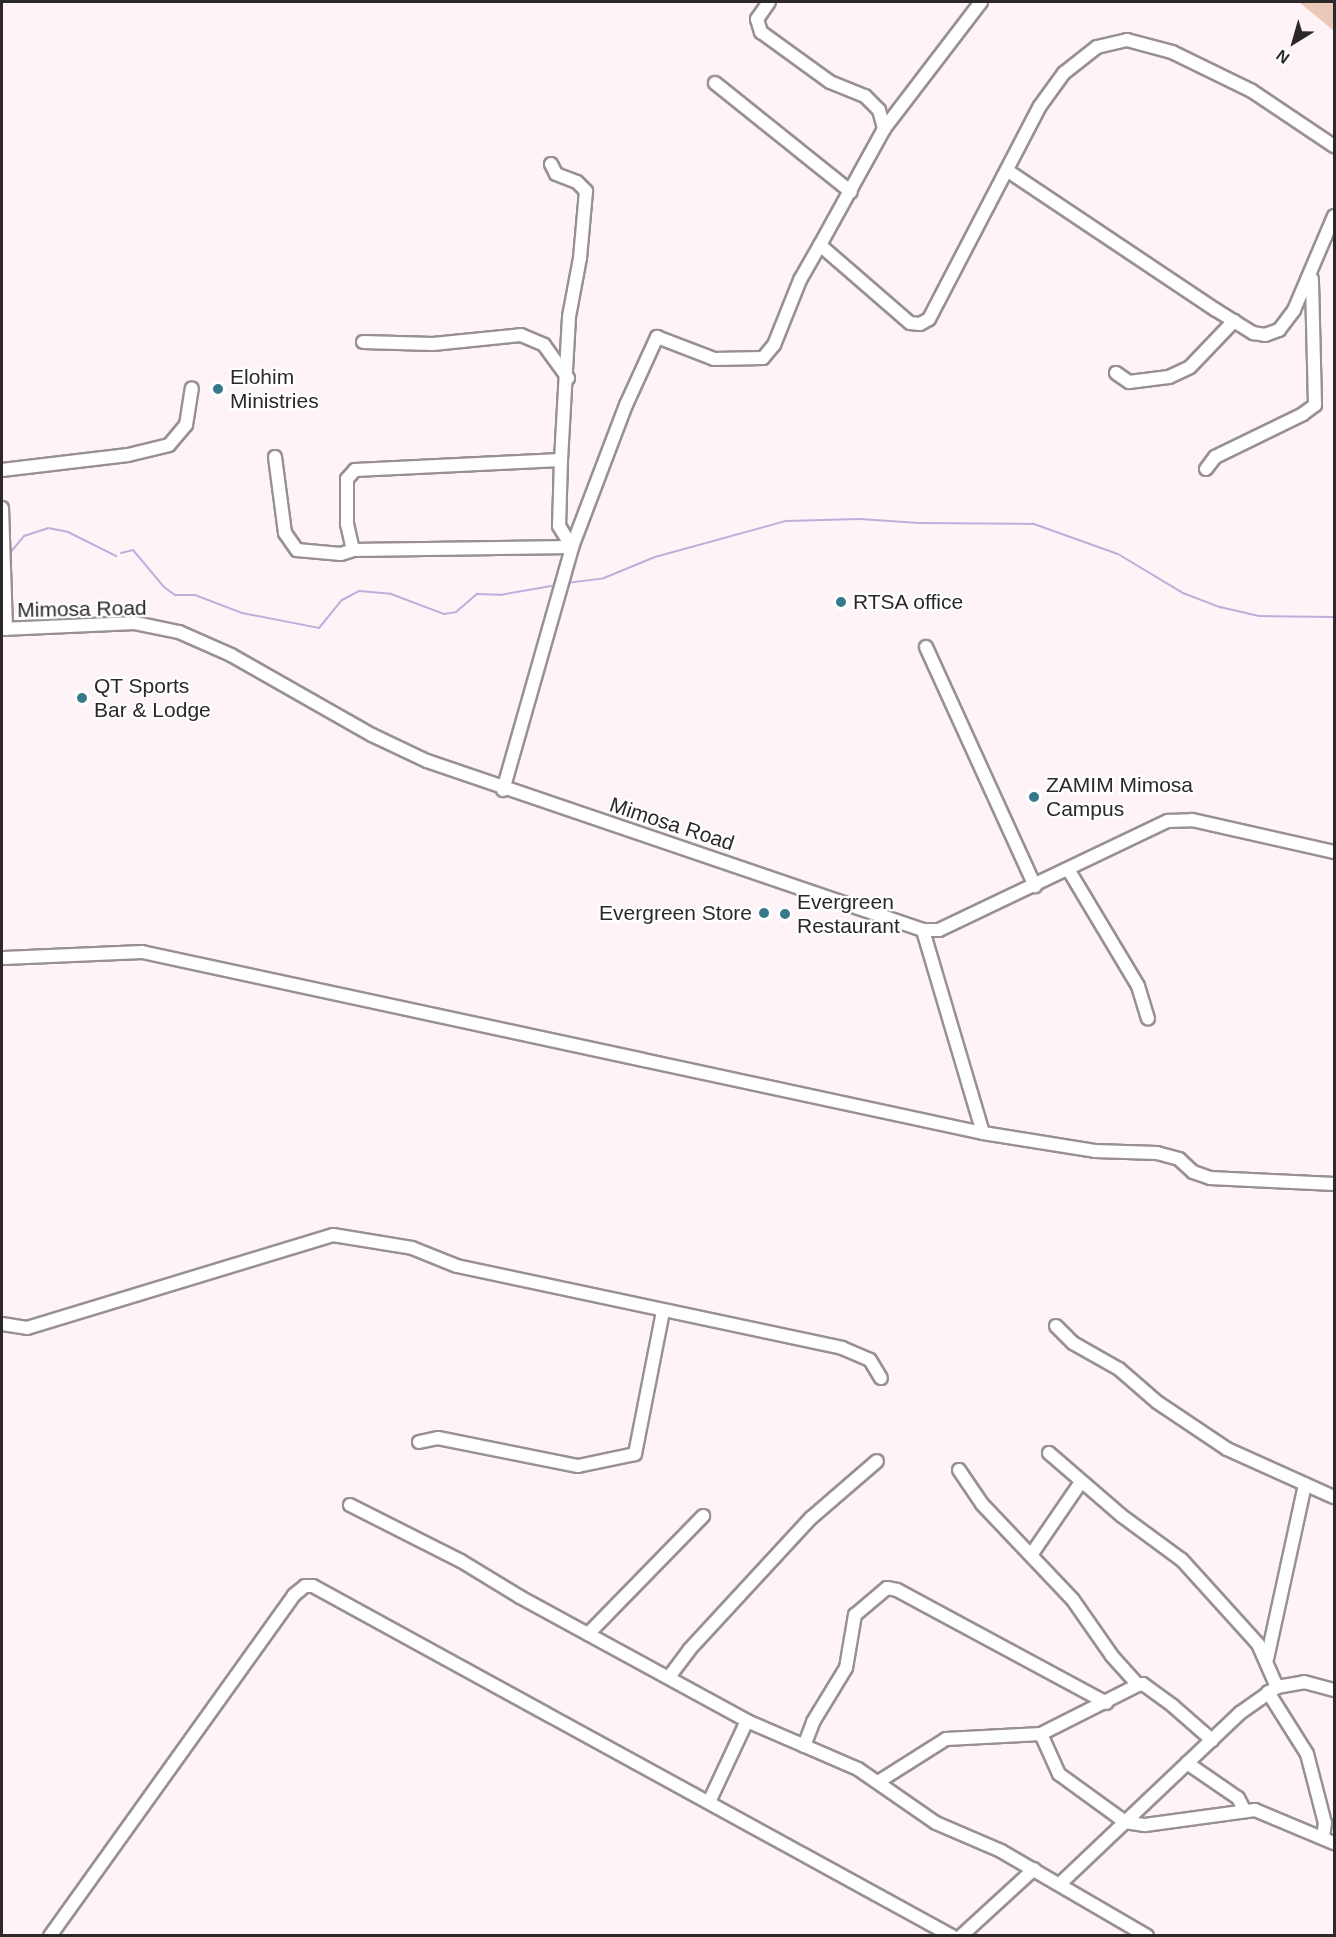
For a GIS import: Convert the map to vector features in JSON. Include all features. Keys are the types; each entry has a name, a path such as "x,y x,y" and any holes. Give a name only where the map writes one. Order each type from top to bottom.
{"street":[{"path":"769,2 757,19 760,32 830,82 865,96 879,110 884,129"},
{"path":"503,790 572,548 626,405 657,337 714,359 763,358 774,345 800,280 884,129 981,2"},
{"path":"820,245 875,290 898,314 920,324 929,319 1008,171 1026,131 1064,73 1097,47 1127,40 1172,52 1222,75 1281,108 1335,146"},
{"path":"715,83 851,192"},
{"path":"551,164 555,174 577,182 585,191 580,258 569,317 568,378 561,460 559,526 572,548"},
{"path":"1008,171 1234,321 1265,335 1279,330 1294,310 1335,216"},
{"path":"1206,470 1215,456 1304,414 1315,405 1312,272"},
{"path":"1116,373 1129,382 1169,377 1190,367 1234,321"},
{"path":"363,342 433,344 522,334 544,345 568,378"},
{"path":"2,470 128,455 170,445 186,425 192,388"},
{"path":"275,457 290,542 297,550 341,554 353,550 572,548"},
{"path":"353,550 347,524 347,479 355,470 561,460"},
{"path":"2,508 4,629"},
{"name":"Mimosa Road","path":"4,629 135,623 178,632 231,655 400,750 503,790 923,930 939,930 1168,821 1192,820 1335,852"},
{"path":"926,647 1035,886"},
{"path":"1068,869 1138,986 1148,1018"},
{"path":"923,930 983,1132"},
{"path":"2,958 142,952 983,1132 1095,1151 1157,1153 1179,1159 1193,1172 1210,1178 1335,1184"},
{"path":"2,1324 27,1328 333,1235 412,1248 457,1266 842,1348 870,1360 881,1378"},
{"path":"419,1442 438,1438 578,1466 635,1454 663,1311"},
{"path":"1056,1326 1073,1343 1119,1369 1200,1433 1231,1452 1335,1497"},
{"path":"1049,1453 1122,1516 1176,1554 1267,1659"},
{"path":"669,1677 689,1650 811,1518 878,1461"},
{"path":"959,1470 982,1504 1073,1600 1112,1656 1138,1685"},
{"path":"1031,1555 1082,1482"},
{"path":"1305,1484 1267,1659 1273,1690 1307,1754 1329,1840"},
{"path":"350,1504 461,1561 747,1721 878,1782 907,1806 936,1823 1001,1851 1061,1883 1147,1935"},
{"path":"588,1634 703,1516"},
{"path":"50,1935 294,1595 305,1586 313,1586 951,1935"},
{"path":"804,1746 813,1722 846,1668 855,1616 887,1588 897,1590 1107,1703"},
{"path":"1061,1883 1212,1740 1273,1690 1304,1682 1335,1690"},
{"path":"878,1782 946,1739 1041,1734 1143,1684 1173,1706 1212,1740"},
{"path":"709,1802 747,1721"},
{"path":"1041,1734 1059,1774 1125,1822 1145,1824 1255,1810 1329,1840"},
{"path":"1187,1763 1238,1798 1245,1811"},
{"path":"961,1935 1034,1869"}],"shaded area":[{"path":"1334,2 1334,31 1300,3"}],"waterway":[{"path":"566,583 604,578 655,557 786,521 860,519 919,523 1034,524 1118,554 1183,593 1220,607 1259,616 1334,617"},
{"path":"9,554 24,536 48,528 68,532 116,556"},
{"path":"121,553 133,550 164,587 175,595 195,595 242,613 319,628 342,600 359,591 391,594 444,614 456,612 477,594 500,595 551,586"}],"place":[{"name":"Elohim Ministries","path":"218,389"},
{"name":"RTSA office","path":"841,602"},
{"name":"QT Sports Bar & Lodge","path":"82,698"},
{"name":"ZAMIM Mimosa Campus","path":"1034,797"},
{"name":"Evergreen Store","path":"764,913"},
{"name":"Evergreen Restaurant","path":"785,914"}]}
